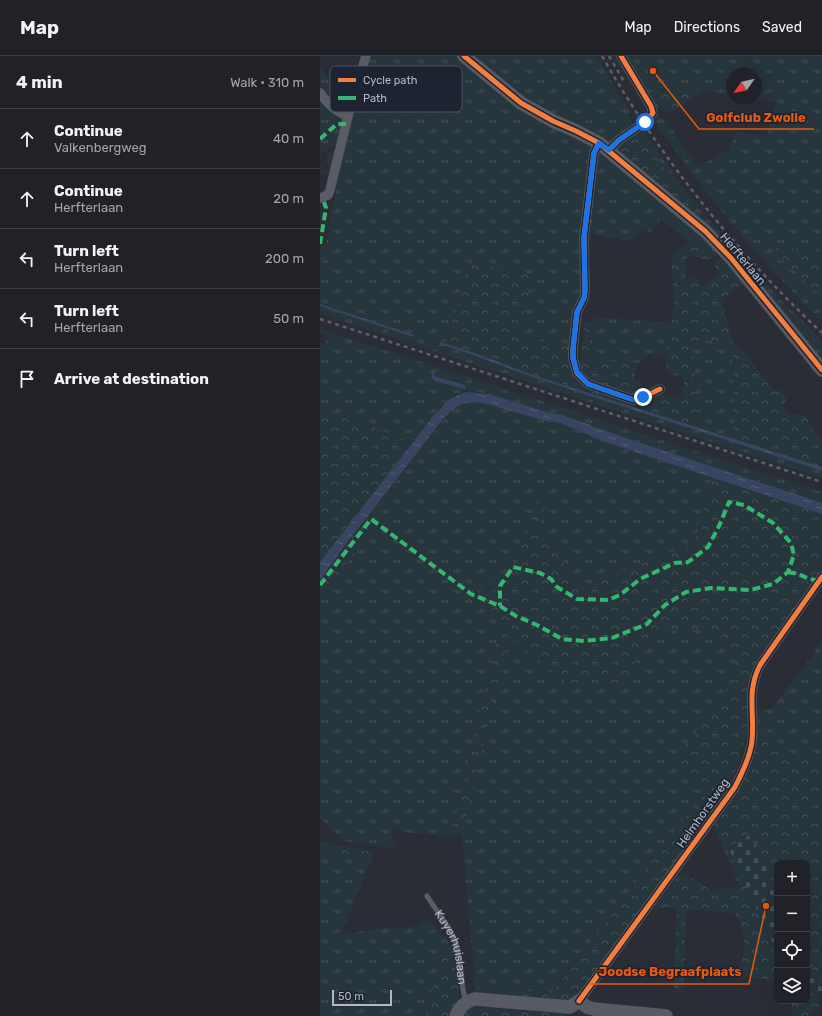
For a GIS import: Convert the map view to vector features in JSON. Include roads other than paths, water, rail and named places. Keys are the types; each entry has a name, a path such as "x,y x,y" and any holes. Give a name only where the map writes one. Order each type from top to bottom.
{"street":[{"path":"363,66 366,56"},
{"name":"Herfterlaan","path":"464,56 521,103 604,147 695,223 720,246 822,370"},
{"path":"621,56 651,106 653,113 644,123 619,140 594,153 584,237 585,291 584,298 577,312 573,349 574,364 577,372 588,384 634,400 660,389"},
{"path":"320,93 330,104"},
{"path":"339,112 348,116"},
{"path":"320,198 328,195 349,112"},
{"name":"Helmhorstweg","path":"579,1001 735,787 748,759 752,743 752,686 755,675 760,665 822,577"},
{"name":"Kuyerhuislaan","path":"456,1016 466,1002 475,999 570,1007 579,1001"},
{"path":"579,1001 587,1007 594,1009 666,1016"}],"lane":[{"name":"Kuyerhuislaan","path":"427,896 455,940 463,992 466,1002"}],"water":[{"path":"320,304 414,336 413,337 320,306"},
{"path":"440,342 475,353 539,377 822,467 822,471 538,379 447,346 439,346"},
{"path":"432,371 434,371 434,376 465,385 466,388 464,389 435,381 431,377"},
{"path":"466,392 489,394 550,413 563,415 614,434 822,503 822,514 602,441 561,423 546,421 483,403 471,402 462,404 444,418 320,580 320,562 434,415 450,399"}],"railway":[{"path":"602,56 649,131 702,203 760,270 822,333"},
{"path":"609,56 625,83"},
{"path":"320,319 822,482"}],"place":[{"name":"Golfclub Zwolle","path":"653,71"},
{"name":"Joodse Begraafplaats","path":"766,906"}]}
